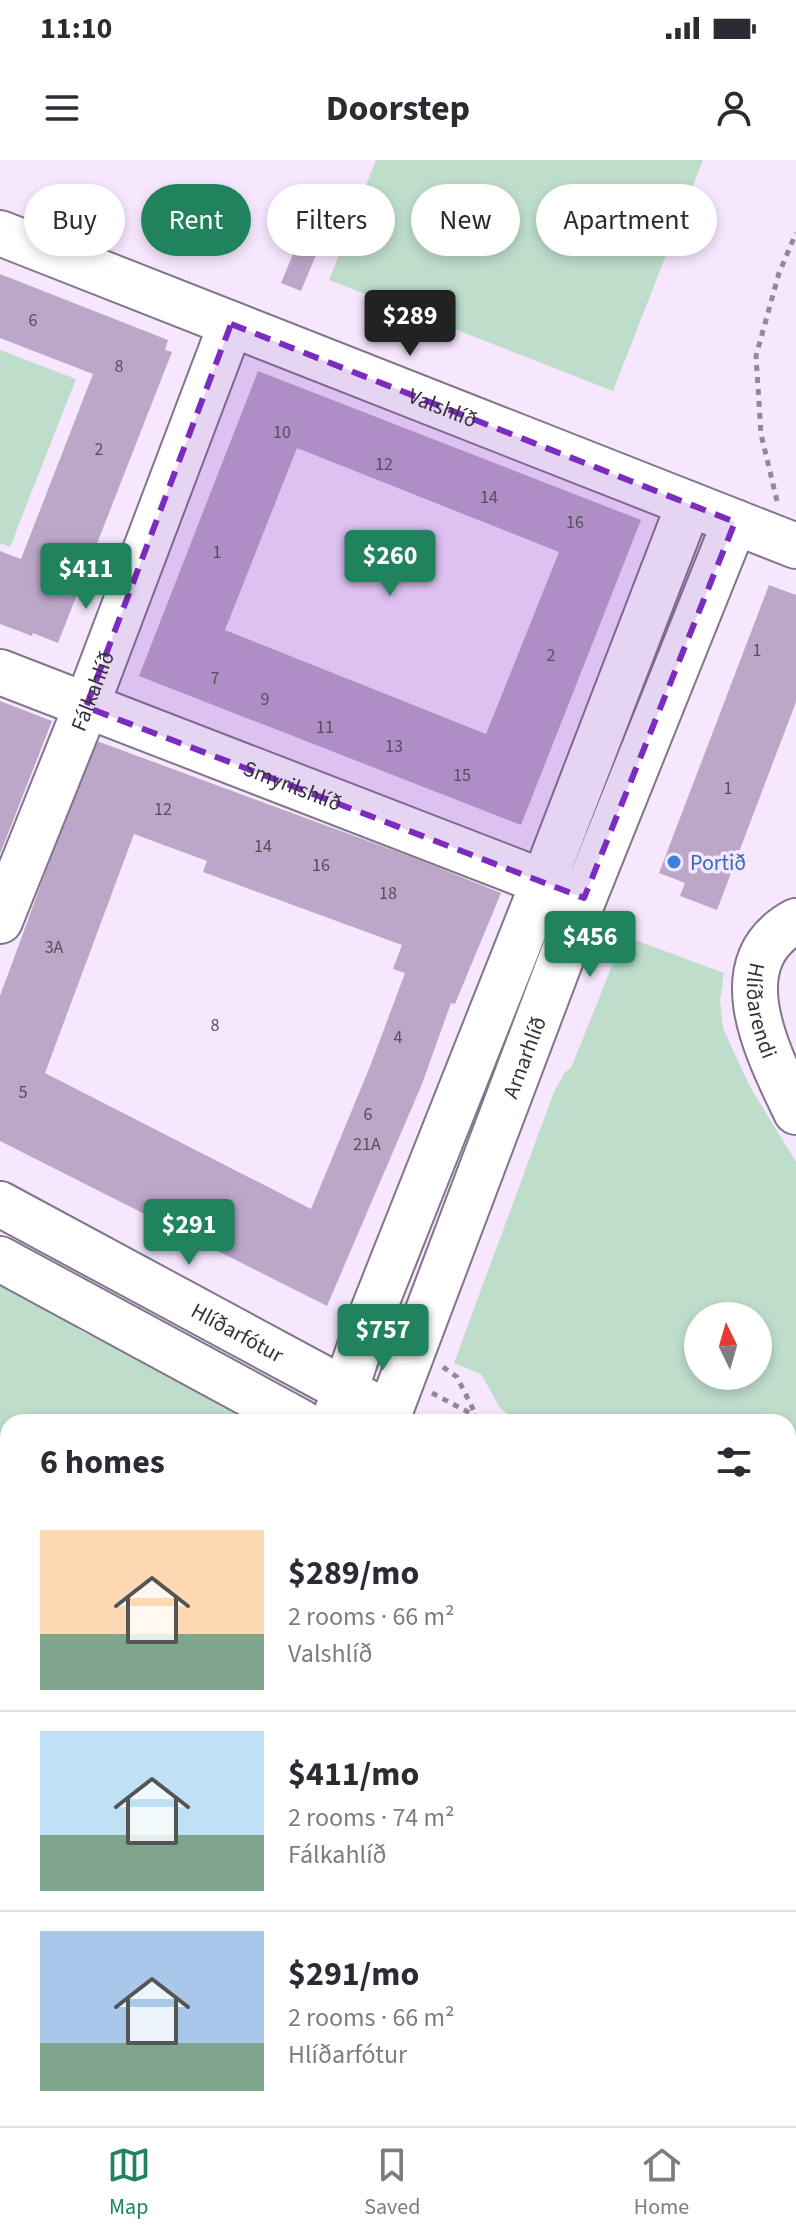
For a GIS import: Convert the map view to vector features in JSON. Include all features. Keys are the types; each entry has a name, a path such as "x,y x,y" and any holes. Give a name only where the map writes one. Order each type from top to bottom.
{"street":[{"name":"Valshlíð","path":"0,233 796,546"},
{"name":"Fálkahlíð","path":"0,921 86,707 231,324"},
{"path":"339,1406 365,1331 689,504"},
{"name":"Arnarhlíð","path":"401,1412 584,898 735,522"},
{"name":"Smyrilshlíð","path":"0,672 584,898"},
{"name":"Hlíðarendi","path":"796,921 773,937 763,950 756,975 756,992 766,1046 796,1112"},
{"name":"Hlíðarfótur","path":"0,1204 339,1406 401,1412"},
{"path":"0,1259 286,1414"}],"path":[{"path":"778,502 761,434 756,356 779,273 796,233"},
{"path":"441,1366 457,1377 475,1414"},
{"path":"401,1412 426,1414"}],"highlighted area":[{"path":"231,324 735,522 584,898 86,707"}],"green space":[{"path":"376,160 703,160 694,184 536,184 536,256 666,256 613,391 329,280 338,256 395,256 395,184 367,184"},
{"path":"0,350 76,379 10,547 0,543"},
{"path":"624,936 724,973 720,1000 723,1028 749,1085 796,1162 796,1414 508,1414 500,1408 481,1374 454,1363 554,1092 565,1072 571,1068"},
{"path":"0,1275 82,1332 229,1390 272,1414 0,1414"}],"building":[{"path":"292,256 316,256 301,291 281,283"},
{"path":"0,274 168,340 165,350 172,352 58,643 0,624 0,551 21,559 93,374 0,338"},
{"path":"258,371 641,520 521,825 139,676","holes":["297,448 559,552 486,734 225,630"]},
{"path":"769,585 796,595 796,702 717,910 680,896 685,883 659,873"},
{"path":"0,701 52,721 0,854"},
{"path":"94,740 501,893 455,1004 451,1003 422,1084 327,1306 0,1141 0,996","holes":["134,834 207,861 203,872 402,945 393,969 405,973 311,1209 45,1073"]}],"place":[{"name":"Portið","path":"674,862"}]}
